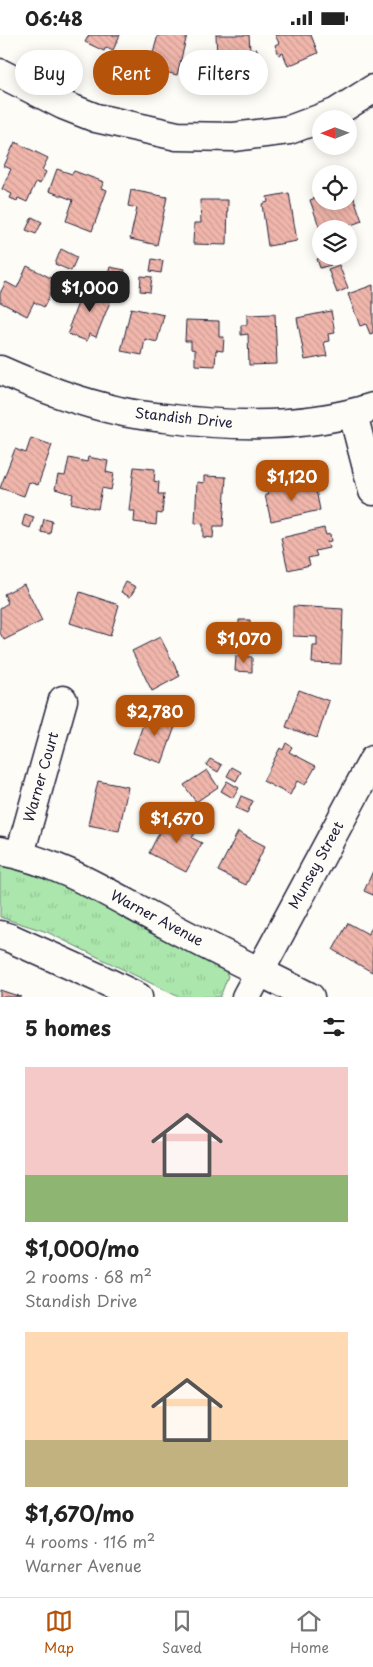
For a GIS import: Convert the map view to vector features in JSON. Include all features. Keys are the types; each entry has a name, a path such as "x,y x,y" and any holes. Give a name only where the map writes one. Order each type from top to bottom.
{"street":[{"path":"0,73 62,105 96,118 177,136 234,137 289,130 335,113 373,89"},
{"name":"Standish Drive","path":"0,370 66,396 120,412 190,421 250,424 300,422 363,410"},
{"path":"363,410 373,491"},
{"name":"Warner Court","path":"10,852 63,701"},
{"name":"Munsey Street","path":"246,997 373,760"},
{"name":"Warner Avenue","path":"10,852 59,869 107,891 164,923 310,997"},
{"path":"0,935 55,958 138,997"}],"green space":[{"path":"0,864 53,879 224,969 228,976 220,997 179,997 47,932 0,917"}],"building":[{"path":"89,35 120,35 113,50 106,47 104,50 102,50 85,42"},
{"path":"158,35 187,35 183,50 179,50 177,75 169,73 169,50 154,50"},
{"path":"216,35 249,35 250,50 217,50"},
{"path":"275,35 311,35 318,53 288,66 283,53 279,55 275,45 279,43"},
{"path":"15,142 48,158 42,170 46,172 40,184 36,182 27,202 18,198 17,201 10,198 12,194 2,189 11,169 4,166"},
{"path":"57,169 72,174 74,171 104,182 101,188 107,190 92,231 66,221 73,200 49,191"},
{"path":"131,190 167,197 157,245 130,239 137,208 128,206"},
{"path":"289,193 297,241 268,246 262,204 268,202 267,197"},
{"path":"200,200 228,200 227,245 193,244 194,223 201,223"},
{"path":"357,207 362,221 357,223 357,220 317,220 313,210 357,210"},
{"path":"32,217 42,222 36,234 26,230"},
{"path":"61,249 77,257 71,271 55,264"},
{"path":"152,259 163,261 161,273 150,271"},
{"path":"319,265 331,265 320,268"},
{"path":"339,265 348,288 337,293 328,269"},
{"path":"27,266 57,281 44,307 34,302 27,316 0,302 0,293 6,282 17,288"},
{"path":"110,267 125,270 120,289 105,285"},
{"path":"141,276 152,277 150,292 140,291"},
{"path":"98,283 105,285 102,293 112,297 96,337 89,334 87,341 68,334 84,287 94,291"},
{"path":"373,285 373,333 370,334 366,324 360,326 348,294"},
{"path":"131,308 164,315 157,342 145,339 142,355 121,351"},
{"path":"331,311 335,333 328,334 329,341 324,342 327,356 305,360 297,318"},
{"path":"275,314 277,364 249,365 248,334 241,335 241,325 247,325 247,315"},
{"path":"186,320 219,321 219,337 224,337 223,351 216,350 215,366 195,365 195,350 191,349 191,341 185,341"},
{"path":"31,438 52,445 38,485 29,482 24,496 0,488 15,449 26,453"},
{"path":"88,457 108,461 106,472 114,474 111,490 102,488 98,509 71,503 73,494 55,489 58,475 65,476 69,458 87,462"},
{"path":"134,467 155,469 154,481 159,482 158,494 164,494 162,514 157,513 156,525 134,522 135,511 129,511"},
{"path":"204,476 226,477 223,526 214,526 213,538 203,537 203,524 195,523 197,482 204,483"},
{"path":"304,483 305,487 309,486 311,491 316,490 320,510 271,521 265,495 268,495 267,491"},
{"path":"25,514 34,517 30,528 22,525"},
{"path":"44,519 52,521 50,534 41,532"},
{"path":"324,528 326,535 330,534 331,541 327,542 329,548 315,551 317,556 308,558 310,565 288,570 281,538"},
{"path":"126,582 136,587 130,597 121,592"},
{"path":"24,584 42,621 4,640 0,633 0,608 8,603 4,594"},
{"path":"80,592 119,605 110,636 70,623"},
{"path":"293,606 343,609 341,664 312,663 313,646 317,646 317,637 293,636"},
{"path":"239,620 250,620 250,632 239,632"},
{"path":"160,637 180,676 152,691 132,651"},
{"path":"236,656 252,657 252,672 235,671"},
{"path":"299,690 329,701 317,738 286,727"},
{"path":"148,711 177,721 162,763 133,753"},
{"path":"286,743 292,747 289,752 316,766 305,785 297,781 290,795 263,781 280,748 283,750"},
{"path":"210,759 222,765 218,772 206,765"},
{"path":"232,767 241,772 236,781 227,776"},
{"path":"207,770 218,787 196,802 184,785"},
{"path":"98,781 128,787 119,831 88,825"},
{"path":"227,781 239,788 233,798 221,791"},
{"path":"241,796 253,801 247,813 236,808"},
{"path":"171,816 198,827 192,838 202,843 186,872 149,853 164,823 166,824"},
{"path":"238,832 265,846 246,885 218,871"},
{"path":"373,871 373,895 364,891"},
{"path":"348,923 368,934 373,926 372,972 333,950"},
{"path":"0,990 21,997 0,997"}]}
